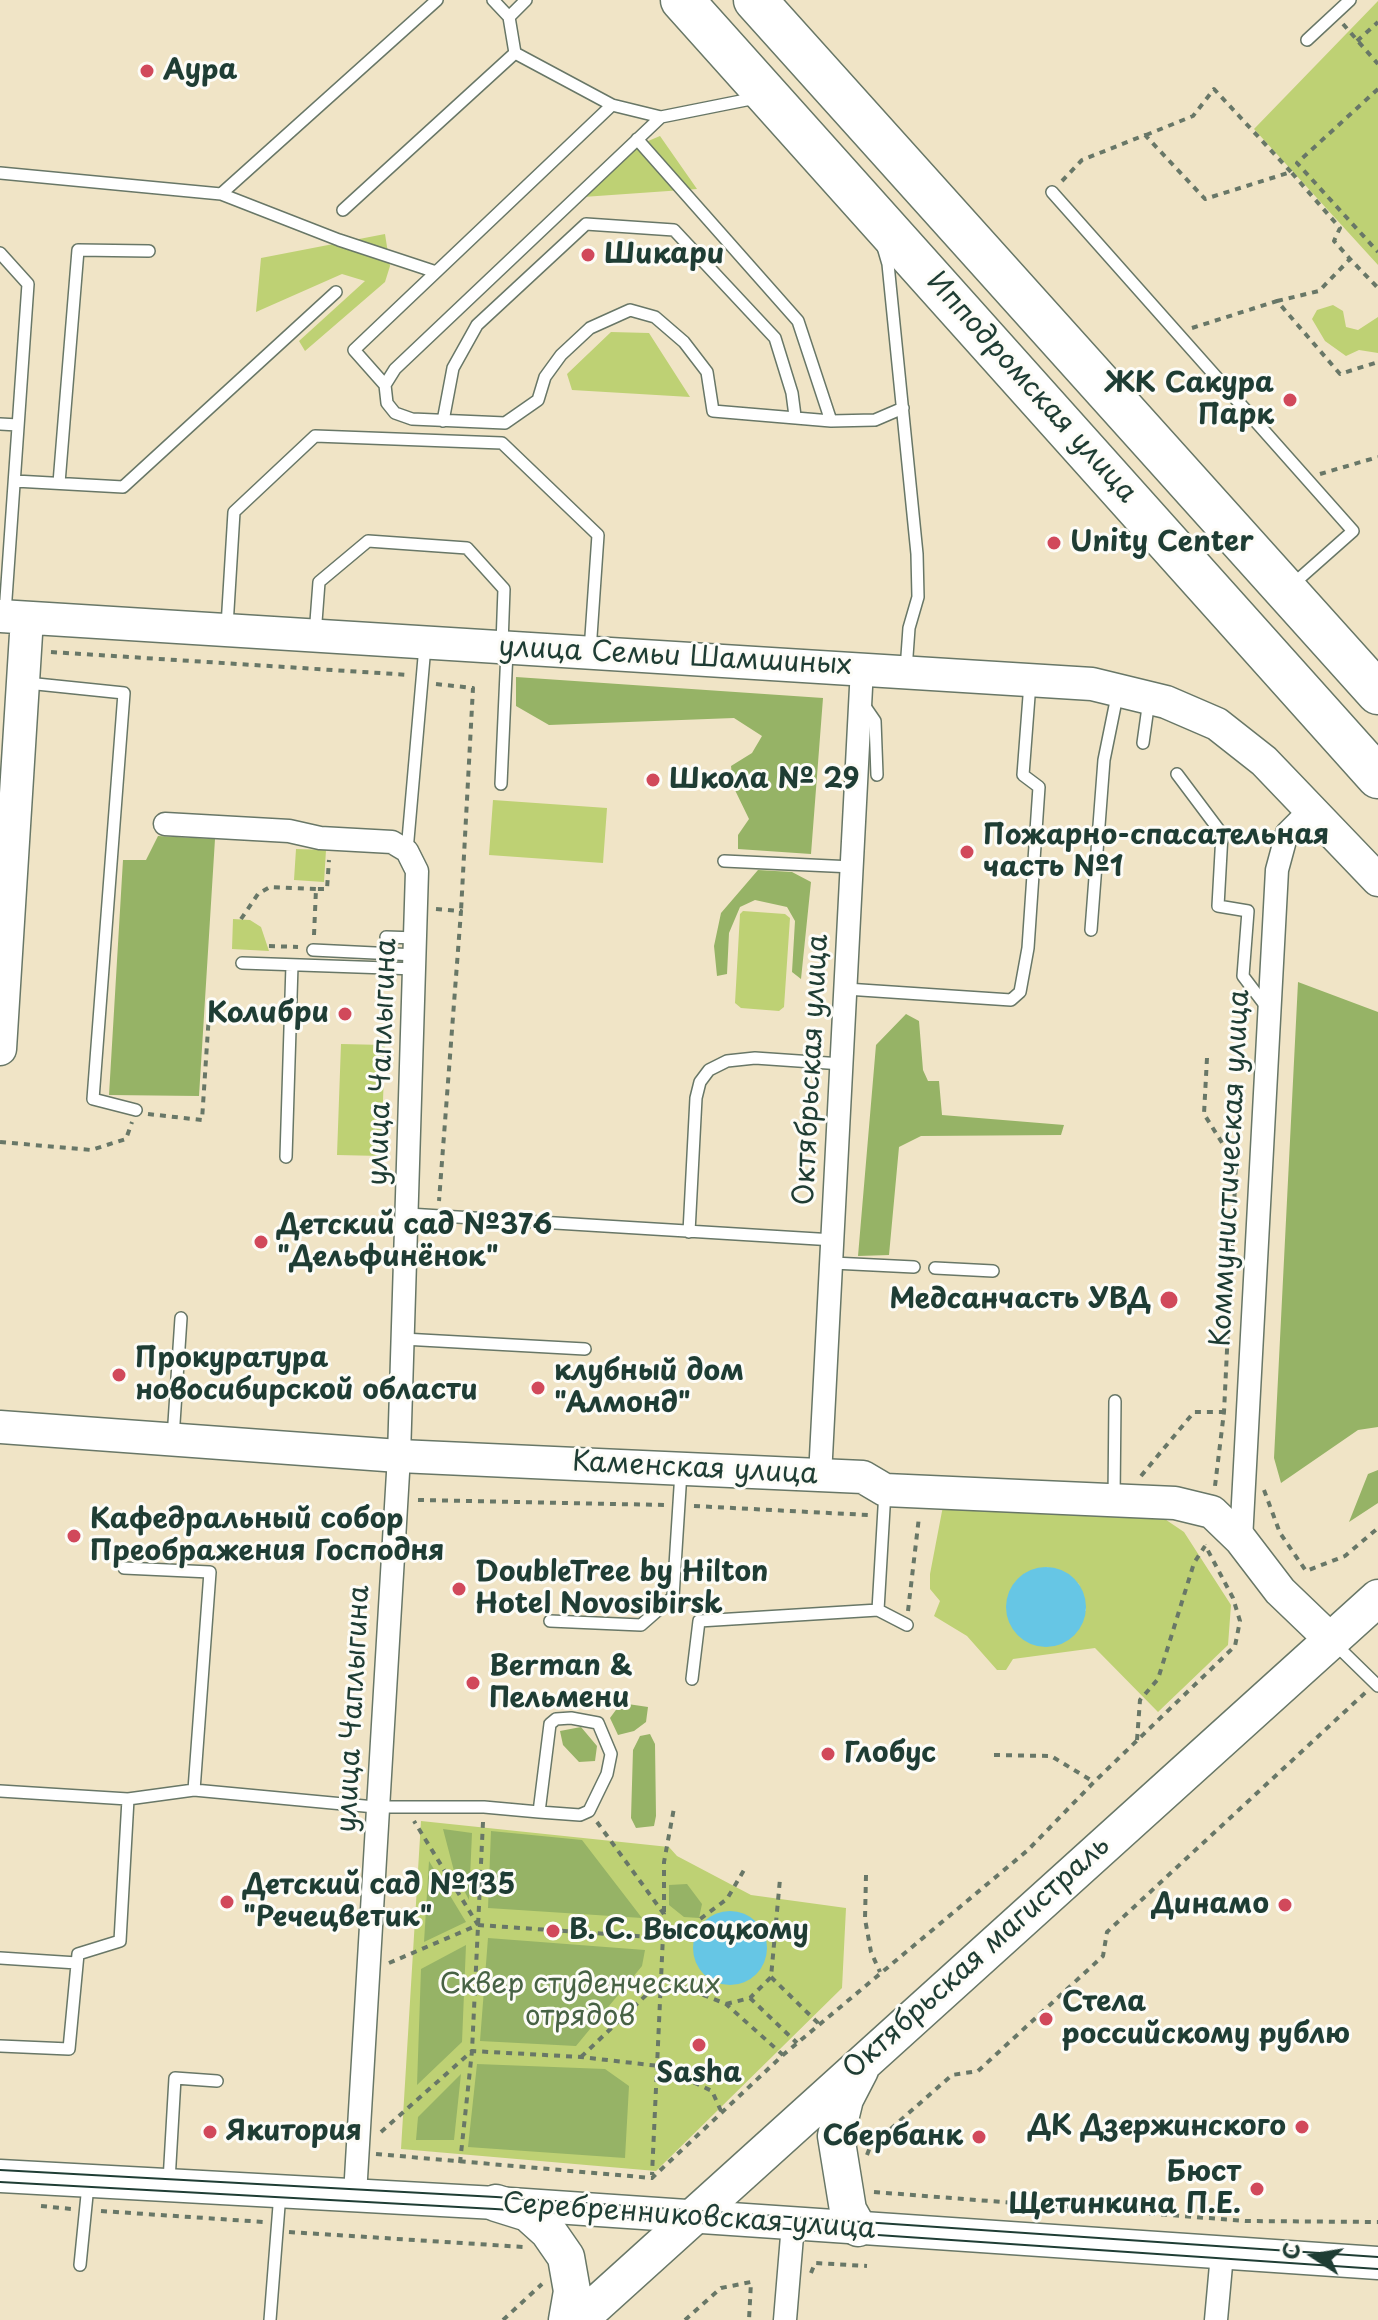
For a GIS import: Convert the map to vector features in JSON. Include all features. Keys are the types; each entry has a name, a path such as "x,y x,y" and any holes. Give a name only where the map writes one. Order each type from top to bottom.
{"highway":[{"name":"Ипподромская улица","path":"682,0 1378,777"},
{"name":"Ипподромская улица","path":"755,0 1378,693"}],"main road":[{"name":"Октябрьская магистраль","path":"579,2320 1378,1598"},
{"path":"858,2228 848,2210 836,2136 845,2099 867,2057"},
{"path":"496,2203 528,2213 548,2231 566,2257 572,2291 567,2320"}],"street":[{"name":"улица Семьи Шамшиных","path":"10,617 1030,678 1118,691 1149,698 1217,724 1264,761 1378,880"},
{"path":"0,1049 25,651 10,617"},
{"name":"Октябрьская улица","path":"820,1476 862,668"},
{"name":"Коммунистическая улица","path":"1241,1540 1277,870 1287,833 1310,810"},
{"path":"165,824 289,831 320,838 392,842 407,851"},
{"name":"улица Чаплыгина","path":"355,2195 399,1456 418,907 417,871 407,851"},
{"name":"Каменская улица","path":"0,1427 399,1456 863,1477 885,1503 1114,1499 1175,1503 1212,1512"},
{"path":"1212,1512 1241,1540 1280,1591 1330,1639"},
{"name":"Серебренниковская улица","path":"0,2176 87,2195 169,2185 496,2203 1378,2263"},
{"path":"785,2320 793,2224"},
{"path":"1216,2320 1222,2254"}],"lane":[{"path":"221,194 437,0"},
{"path":"493,0 509,17 515,53"},
{"path":"509,17 526,0"},
{"path":"1307,40 1350,0"},
{"path":"515,53 612,105 661,117 768,95"},
{"path":"343,210 515,53"},
{"path":"612,105 354,350 385,385 387,403 395,413 412,419 505,423 538,400 545,377 561,355 590,328 630,310 655,317 684,342 707,372 713,411 831,421 875,420 903,408"},
{"path":"385,385 395,369 661,117"},
{"path":"637,139 798,321 831,421"},
{"path":"0,173 221,194 339,240 436,272"},
{"path":"1052,192 1353,531 1286,591"},
{"path":"872,210 888,264 918,597 909,628 906,671"},
{"path":"443,421 453,368 477,325 586,224 674,230 775,338 792,393 795,416"},
{"path":"59,483 78,250 149,251"},
{"path":"0,253 28,284 10,617"},
{"path":"15,481 123,487 336,292"},
{"path":"0,424 18,425"},
{"path":"226,630 234,512 315,436 502,443 598,535 590,652"},
{"path":"315,635 319,582 368,541 467,548 504,589 501,784"},
{"path":"407,851 426,642"},
{"path":"846,989 1011,1000 1020,992 1028,948 1039,787 1023,775 1030,678"},
{"path":"23,683 124,693 93,1099 136,1110"},
{"path":"1091,930 1104,760 1118,691"},
{"path":"1143,743 1149,698"},
{"path":"861,701 875,721 877,775"},
{"path":"1177,774 1222,834 1218,906 1248,911 1243,976 1271,1013"},
{"path":"724,861 853,867"},
{"path":"386,937 417,954"},
{"path":"313,950 417,954"},
{"path":"242,963 292,965 417,954"},
{"path":"286,1157 292,965"},
{"path":"689,1232 696,1098 700,1082 709,1070 727,1061 755,1058 842,1064"},
{"path":"408,1214 689,1232 834,1252 914,1267"},
{"path":"935,1268 993,1271"},
{"path":"173,1439 181,1318"},
{"path":"403,1339 585,1349"},
{"path":"1114,1499 1115,1401"},
{"path":"550,1621 641,1625 673,1597 681,1468"},
{"path":"878,1610 885,1503"},
{"path":"124,1568 210,1572 194,1790"},
{"path":"692,1679 699,1621 878,1610 907,1625"},
{"path":"1330,1639 1376,1685"},
{"path":"0,1791 128,1799 194,1790 378,1807 484,1807 539,1812 580,1815 589,1811 607,1774 611,1754 598,1723 571,1718 556,1719 550,1724 539,1812"},
{"path":"0,2046 69,2049 78,1954 120,1941 128,1799"},
{"path":"0,1958 77,1963"},
{"path":"169,2185 175,2078 217,2081"},
{"path":"270,2320 280,2191"},
{"path":"80,2265 87,2195"}],"path":[{"path":"1378,22 1357,41 1378,64"},
{"path":"1052,192 1082,160 1193,116 1214,89 1340,228 1334,241 1378,288"},
{"path":"1378,89 1297,163 1378,252"},
{"path":"1145,135 1205,199 1291,172"},
{"path":"1176,333 1319,291 1350,259"},
{"path":"1277,301 1340,374 1378,362"},
{"path":"1306,478 1378,457"},
{"path":"25,651 412,675 422,683 473,688 461,911 438,1215"},
{"path":"241,919 258,894 270,887 327,889 329,854"},
{"path":"269,946 313,947 316,889"},
{"path":"418,907 461,911"},
{"path":"0,1142 91,1150 126,1139 136,1110 202,1120 209,1014"},
{"path":"1137,1740 1140,1700 1158,1679 1194,1563 1205,1545 1224,1412 1236,1165 1204,1114 1207,1058"},
{"path":"1140,1478 1194,1412 1224,1412"},
{"path":"396,1500 679,1505 885,1503 919,1515 907,1625"},
{"path":"1306,1571 1345,1556 1378,1528"},
{"path":"358,2153 652,2178 783,2055 1028,1850 1235,1646 1240,1621 1237,1610 1205,1545"},
{"path":"863,2168 870,2147 952,2075 978,2071 1103,1956 1107,1932 1376,1685"},
{"path":"994,1755 1051,1756 1094,1782"},
{"path":"406,1807 478,1925"},
{"path":"460,2163 472,2051 484,1807"},
{"path":"652,2178 666,1938 664,1862 674,1808"},
{"path":"589,1811 664,1914"},
{"path":"369,1972 478,1925 666,1938 688,1928 727,1899 744,1870"},
{"path":"866,1875 865,1919 871,1952 880,1972"},
{"path":"726,2004 750,1998 771,1977 780,1879"},
{"path":"771,1977 819,2024"},
{"path":"663,1979 726,2004 783,2055"},
{"path":"581,2057 663,1979"},
{"path":"750,1998 797,2043"},
{"path":"358,2153 472,2051 581,2057 659,2066 712,2091 721,2111"},
{"path":"865,2185 871,2192 1233,2220 1378,2222"},
{"path":"29,2205 87,2195 278,2223 286,2231 538,2248"},
{"path":"810,2275 815,2263 867,2266"},
{"path":"503,2320 545,2281"},
{"path":"685,2320 721,2288 751,2282 749,2320"}],"green space":[{"path":"1378,1 1378,265 1254,129"},
{"path":"660,136 697,189 583,197 641,144"},
{"path":"385,234 390,266 385,282 305,351 299,341 365,281 342,274 256,312 261,258"},
{"path":"1333,305 1343,311 1346,327 1358,330 1378,317 1378,353 1359,350 1346,356 1325,341 1312,319 1317,310"},
{"path":"611,332 649,333 690,397 572,390 567,374"},
{"path":"516,677 823,698 811,854 738,849 738,835 749,819 733,786 731,766 752,753 762,736 734,718 549,725 516,706"},
{"path":"493,800 607,808 603,863 489,855"},
{"path":"158,836 215,839 199,1096 109,1095 123,860 146,860"},
{"path":"296,849 326,850 324,882 294,880"},
{"path":"758,870 792,872 811,882 801,979 792,972 795,921 787,907 755,900 740,907 729,933 727,974 717,976 714,946 721,913"},
{"path":"743,911 785,914 790,918 784,1007 779,1011 741,1008 735,1003 740,914"},
{"path":"233,919 250,920 261,927 269,951 232,949"},
{"path":"1298,982 1378,1012 1378,1427 1358,1430 1281,1483 1274,1458"},
{"path":"906,1014 919,1021 923,1070 928,1081 939,1081 942,1115 1064,1125 1061,1135 921,1136 899,1147 889,1255 858,1256 876,1045"},
{"path":"341,1044 385,1045 381,1156 337,1155"},
{"path":"1378,1470 1378,1503 1349,1522 1368,1474"},
{"path":"1144,1505 1184,1532 1231,1605 1228,1645 1158,1712 1095,1648 1013,1659 1006,1670 997,1670 967,1636 934,1616 940,1601 930,1589 930,1574 943,1506","holes":["1047,1567 1079,1584 1086,1611 1024,1574"]},
{"path":"621,1703 648,1707 646,1722 634,1731 618,1735 610,1718"},
{"path":"581,1727 597,1746 595,1761 579,1762 563,1745 560,1731"},
{"path":"650,1734 655,1744 656,1816 654,1826 636,1828 631,1818 633,1750 640,1736"},
{"name":"Сквер студенческих отрядов","path":"421,1821 669,1847 677,1856 751,1895 846,1908 842,1988 656,2171 401,2149"},
{"path":"443,1829 472,1833 469,1900 454,1871"},
{"path":"491,1831 582,1840 642,1918 488,1908"},
{"path":"429,1861 466,1922 424,1942"},
{"path":"687,1884 702,1904 699,1918 684,1917 669,1905 669,1885"},
{"path":"488,1938 645,1950 642,1966 576,2046 480,2041"},
{"path":"466,1945 462,2042 417,2085 421,1969"},
{"path":"477,2064 605,2069 629,2086 625,2158 468,2147"},
{"path":"461,2074 454,2140 416,2140 418,2117"}],"water":[{"path":"1046,1567 1061,1570 1074,1579 1083,1592 1086,1607 1083,1622 1074,1635 1061,1644 1046,1647 1031,1644 1018,1635 1009,1622 1006,1607 1009,1592 1018,1579 1031,1570"},
{"path":"730,1911 751,1917 761,1927 767,1948 761,1969 751,1979 730,1985 709,1979 699,1969 693,1948 699,1927 709,1917"}],"tram line":[{"path":"0,2170 496,2197 1378,2257"},
{"path":"0,2182 495,2209 1378,2269"}],"place":[{"name":"Аура","path":"147,71"},
{"name":"Шикари","path":"588,255"},
{"name":"ЖК Сакура Парк","path":"1290,400"},
{"name":"Unity Center","path":"1054,543"},
{"name":"Школа № 29","path":"653,780"},
{"name":"Пожарно-спасательная часть №1","path":"967,852"},
{"name":"Колибри","path":"345,1014"},
{"name":"Детский сад №376 \"Дельфинёнок\"","path":"261,1242"},
{"name":"Медсанчасть УВД","path":"1169,1300"},
{"name":"Прокуратура новосибирской области","path":"119,1375"},
{"name":"клубный дом \"Алмонд\"","path":"538,1388"},
{"name":"Кафедральный собор Преображения Господня","path":"74,1536"},
{"name":"DoubleTree by Hilton Hotel Novosibirsk","path":"459,1589"},
{"name":"Berman & Пельмени","path":"473,1683"},
{"name":"Глобус","path":"828,1754"},
{"name":"Детский сад №135 \"Речецветик\"","path":"227,1902"},
{"name":"Динамо","path":"1285,1905"},
{"name":"В. С. Высоцкому","path":"553,1931"},
{"name":"Стела российскому рублю","path":"1046,2019"},
{"name":"Sasha","path":"699,2045"},
{"name":"ДК Дзержинского","path":"1302,2127"},
{"name":"Якитория","path":"210,2132"},
{"name":"Сбербанк","path":"979,2137"},
{"name":"Бюст Щетинкина П.Е.","path":"1257,2189"}]}
